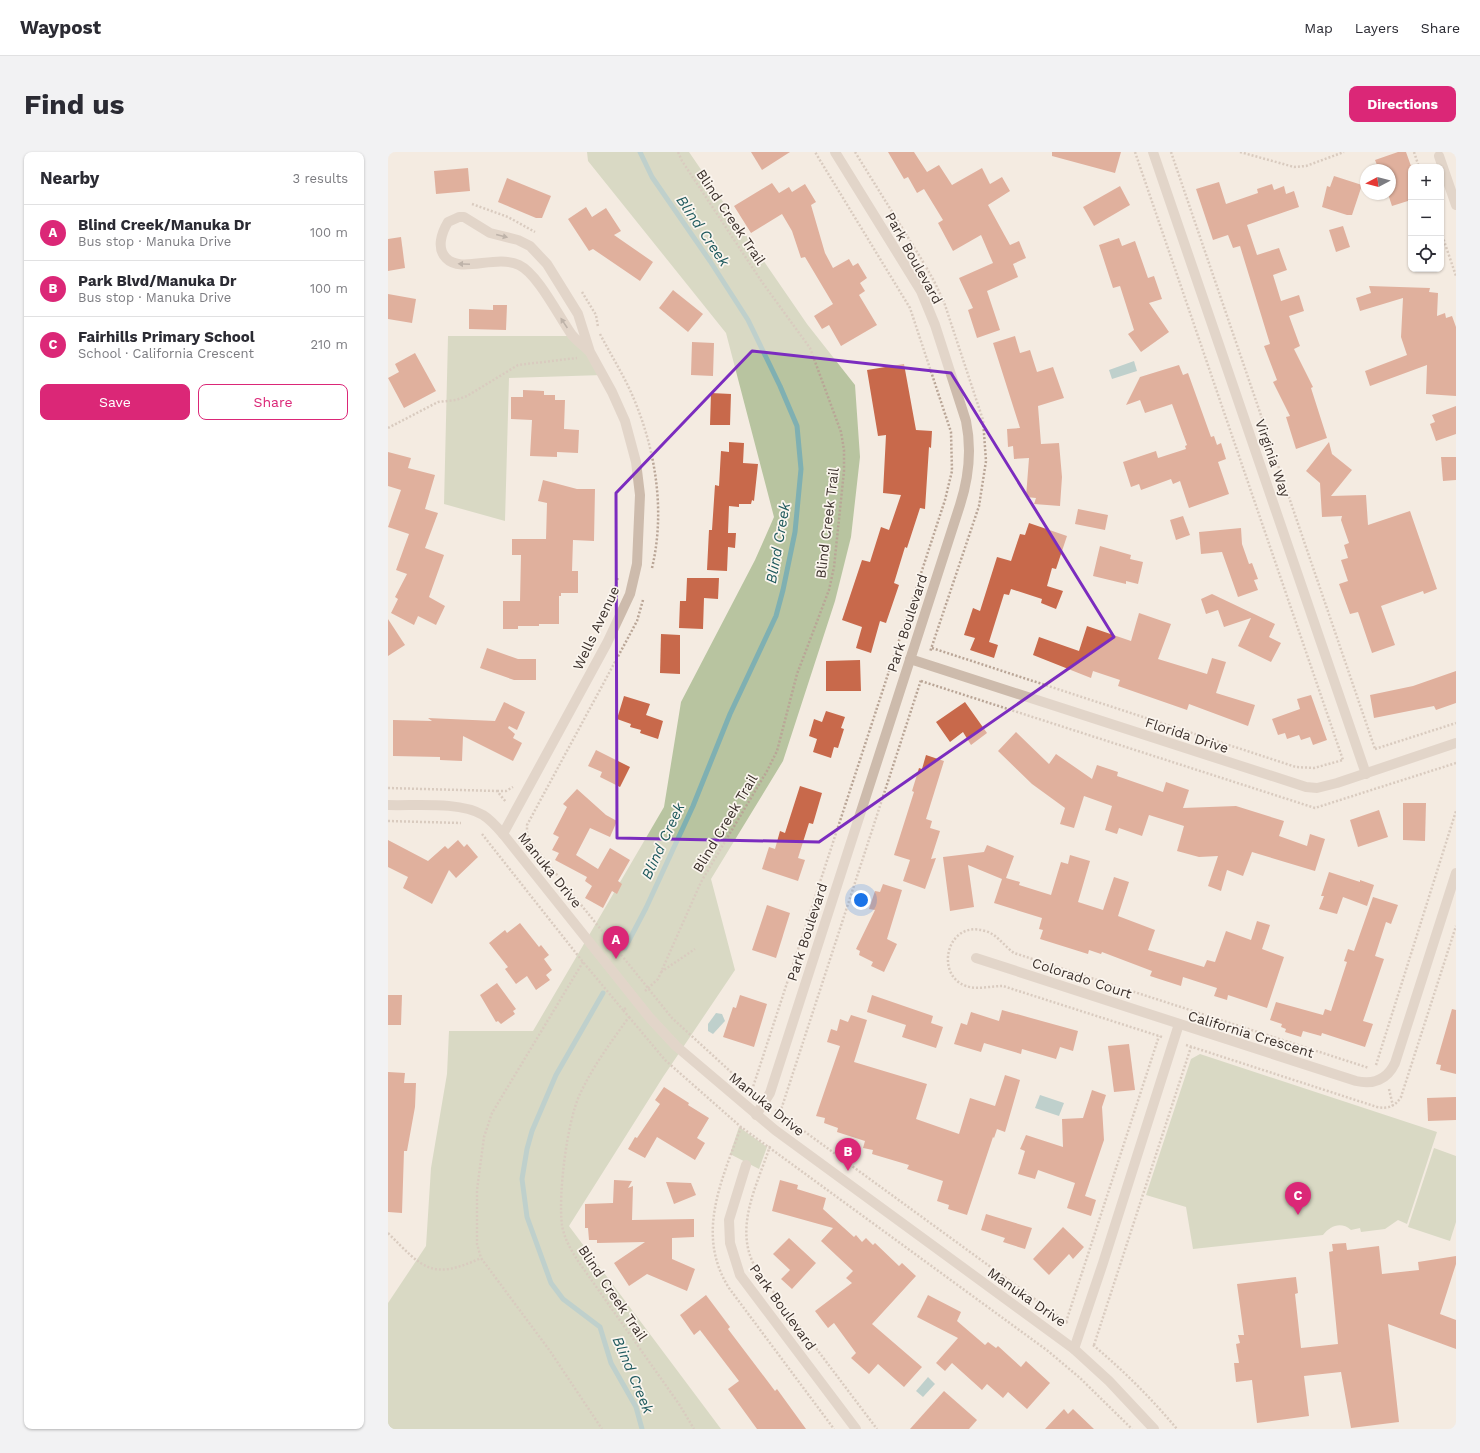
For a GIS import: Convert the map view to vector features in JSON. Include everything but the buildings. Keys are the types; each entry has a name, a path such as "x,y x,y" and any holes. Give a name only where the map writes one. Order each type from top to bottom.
{"street":[{"name":"Park Boulevard","path":"756,1115 770,1093 964,492 969,466 968,435 934,325 921,291 835,152"},
{"name":"Virginia Way","path":"1153,152 1366,774"},
{"path":"1439,156 1456,204"},
{"name":"Wells Avenue","path":"504,834 619,620 630,594 637,564 640,495 636,462 625,422 612,392 590,352 578,314 547,264 534,249 518,240 487,231 464,217 459,217 448,222 440,243 441,252 445,258 452,263 461,264 480,264 498,260 507,261 521,266 529,272 536,281 573,336 590,352"},
{"name":"Florida Drive","path":"910,659 1295,785 1316,788 1366,774 1456,743"},
{"name":"Manuka Drive","path":"388,805 469,809 489,818 504,834 666,1036 756,1115 823,1167 1074,1348 1109,1381 1154,1429"},
{"name":"California Crescent","path":"1074,1348 1104,1263 1179,1024 1356,1081 1368,1083 1378,1081 1388,1074 1395,1063 1456,873"},
{"name":"Colorado Court","path":"976,958 1179,1024"},
{"name":"Park Boulevard","path":"746,1165 729,1220 730,1243 740,1275 856,1429"}],"path":[{"name":"Blind Creek Trail","path":"641,994 656,982 701,882 767,771 777,751 797,674 829,590 834,567 844,471 844,450 841,432 810,348 762,282 682,161 678,152"},
{"path":"646,593 637,621 527,825 526,830 529,840 681,1028 752,1090 949,485 953,457 951,432 910,308 815,152"},
{"path":"932,648 1296,766 1314,768 1343,760 1135,152"},
{"path":"1171,152 1375,749 1456,723"},
{"path":"1240,152 1294,167 1306,166 1344,152"},
{"path":"1414,152 1418,164"},
{"path":"471,204 508,217 537,233"},
{"path":"1442,236 1456,276"},
{"path":"581,290 596,315 598,330 630,391 642,418 650,447 658,495 656,538 651,571"},
{"path":"388,428 438,402 456,400 467,396 518,365 574,358 583,362"},
{"path":"610,602 619,574"},
{"path":"780,1113 921,680"},
{"path":"388,788 507,791 517,783"},
{"path":"497,791 509,804"},
{"path":"1167,1002 1374,1069 1456,811"},
{"path":"388,821 464,823"},
{"path":"480,831 583,962 665,1060 735,1122 1048,1351 1080,1378 1132,1429"},
{"path":"1186,1045 1377,1107 1385,1108 1393,1106 1401,1097 1456,926"},
{"path":"661,972 695,949"},
{"path":"583,962 492,1113 488,1126 477,1190 477,1244 481,1258 550,1352 602,1429"},
{"path":"624,1010 628,1005"},
{"name":"Blind Creek Trail","path":"629,1017 596,1065 579,1095 574,1108 566,1148 562,1226 565,1238 578,1261 675,1398 694,1429"},
{"path":"775,1110 1066,1322 1159,1036"},
{"path":"1177,1429 1149,1395 1113,1360 1094,1345 1191,1047"},
{"path":"1388,1085 1393,1106"},
{"path":"770,1147 747,1215 745,1233 750,1257 757,1270 877,1429"},
{"path":"388,1233 418,1262 431,1269 453,1269 481,1258"}],"highlighted area":[{"path":"752,351 951,373 1114,637 819,842 617,838 616,493"}],"green space":[{"path":"587,152 689,152 807,324 855,385 860,457 851,537 835,601 783,761 711,879 735,970 663,1077 569,1226 721,1429 388,1429 388,1303 426,1246 431,1168 447,1074 449,1031 533,1031 664,807 681,702 755,560 774,517 726,333 588,161"},
{"path":"448,336 573,336 603,375 509,378 505,521 444,504"},
{"path":"1200,1054 1437,1132 1407,1224 1398,1220 1385,1229 1361,1232 1360,1228 1351,1230 1340,1225 1332,1227 1323,1235 1193,1249 1186,1207 1146,1195 1191,1059"},
{"path":"739,1127 767,1147 759,1169 730,1154"},
{"path":"1434,1148 1456,1156 1456,1222 1450,1241 1408,1227"}],"water":[{"path":"1134,361 1137,371 1112,379 1109,370"},
{"path":"716,1013 722,1014 725,1021 713,1034 708,1031 708,1024"},
{"path":"1040,1095 1064,1103 1059,1116 1035,1108"},
{"path":"928,1377 935,1384 923,1397 916,1391"}],"waterway":[{"name":"Blind Creek","path":"625,948 646,908 693,806 730,714 776,616 795,532 801,469 797,426 780,386 748,320 710,261 652,177 640,152"},
{"name":"Blind Creek","path":"603,993 556,1075 532,1131 527,1149 522,1179 527,1217 551,1283 563,1299 600,1327 611,1363 636,1407 642,1429"}],"place":[{"name":"Blind Creek/Manuka Dr","path":"616,959"},
{"name":"Park Blvd/Manuka Dr","path":"848,1171"},
{"name":"Fairhills Primary School","path":"1298,1215"}]}
